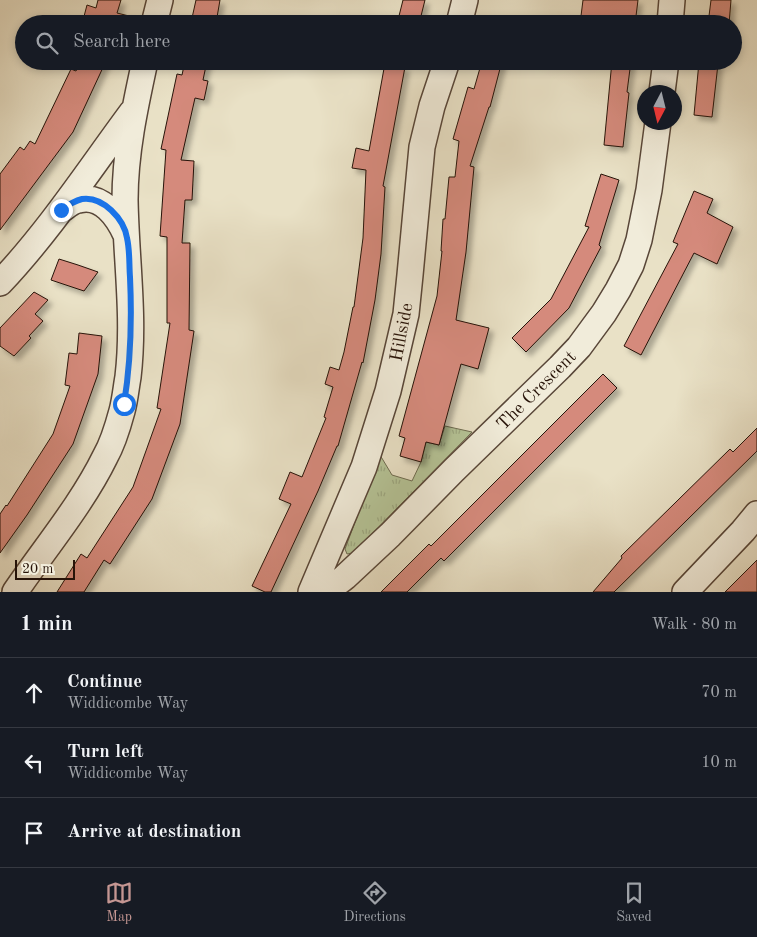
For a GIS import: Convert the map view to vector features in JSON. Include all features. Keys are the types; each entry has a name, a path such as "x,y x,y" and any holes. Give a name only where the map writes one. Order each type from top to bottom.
{"street":[{"path":"156,15 160,0"},
{"path":"462,15 466,0"},
{"path":"671,15 672,0"},
{"path":"14,592 93,479 106,456 124,404 130,362 131,302 125,198 126,169 134,108 143,70"},
{"name":"Hillside","path":"312,590 364,466 388,391 406,314 422,147 432,106 444,70"},
{"path":"663,85 665,70"},
{"path":"0,283 61,210 134,108"},
{"name":"The Crescent","path":"312,590 330,587 338,583 355,568 560,367 592,330 618,290 631,265 649,190 657,130"},
{"path":"61,210 70,203 79,200 85,199 99,202 114,213 122,225 127,238"},
{"path":"685,592 757,514"}],"green space":[{"path":"445,426 472,432 353,553 347,554 345,549 380,455 392,475 412,481 421,462 426,442 439,445"}],"building":[{"path":"98,0 121,0 117,13 125,15 84,15 87,5 96,8"},
{"path":"196,0 220,0 217,15 193,15"},
{"path":"403,0 425,0 421,15 399,15"},
{"path":"583,0 638,0 636,15 581,15"},
{"path":"711,0 731,0 730,15 709,15"},
{"path":"71,70 102,70 73,132 0,230 0,174 20,147 24,150 30,141 35,144"},
{"path":"183,70 205,70 203,80 208,81 204,100 195,98 181,160 194,161 192,200 185,200 182,243 190,243 189,330 194,331 180,424 152,499 110,564 104,560 84,592 57,592 81,554 87,558 133,487 161,409 157,408 170,323 167,323 167,237 160,236 166,150 161,149 177,74 182,75"},
{"path":"384,70 404,70 383,186 385,187 381,254 375,300 363,363 338,446 271,592 265,592 252,586 291,504 279,499 290,472 302,477 326,418 324,417 333,387 325,384 330,367 339,370 344,352 354,307 363,238 366,170 352,168 356,148 369,151"},
{"path":"479,70 500,70 490,107 470,166 474,167 466,252 456,320 489,328 478,369 461,364 439,445 426,442 421,462 400,456 405,438 399,436 437,296 443,219 445,219 449,177 455,177 459,141 453,139 468,87 474,89"},
{"path":"611,70 630,70 623,147 604,145"},
{"path":"698,70 717,70 712,117 694,115"},
{"path":"601,174 619,180 599,245 601,247 569,308 526,352 512,338 551,299 589,227 585,226"},
{"path":"694,191 713,199 707,213 733,227 717,264 694,253 641,355 624,346 678,244 673,242"},
{"path":"59,259 98,272 84,291 51,280"},
{"path":"34,292 48,300 35,314 43,321 29,336 31,338 14,356 0,346 0,328"},
{"path":"79,333 102,336 98,374 73,444 0,553 0,514 53,434 70,386 65,385 69,353 77,354"},
{"path":"603,374 617,388 444,561 441,558 407,592 381,592 429,544 431,546"},
{"path":"757,428 757,451 614,592 593,592 622,558 621,556 730,449 733,452"},
{"path":"757,560 757,592 725,592"}],"route":[{"path":"61,210 70,203 79,200 85,199 99,202 114,213 122,225 127,238 131,340 124,404"}]}
